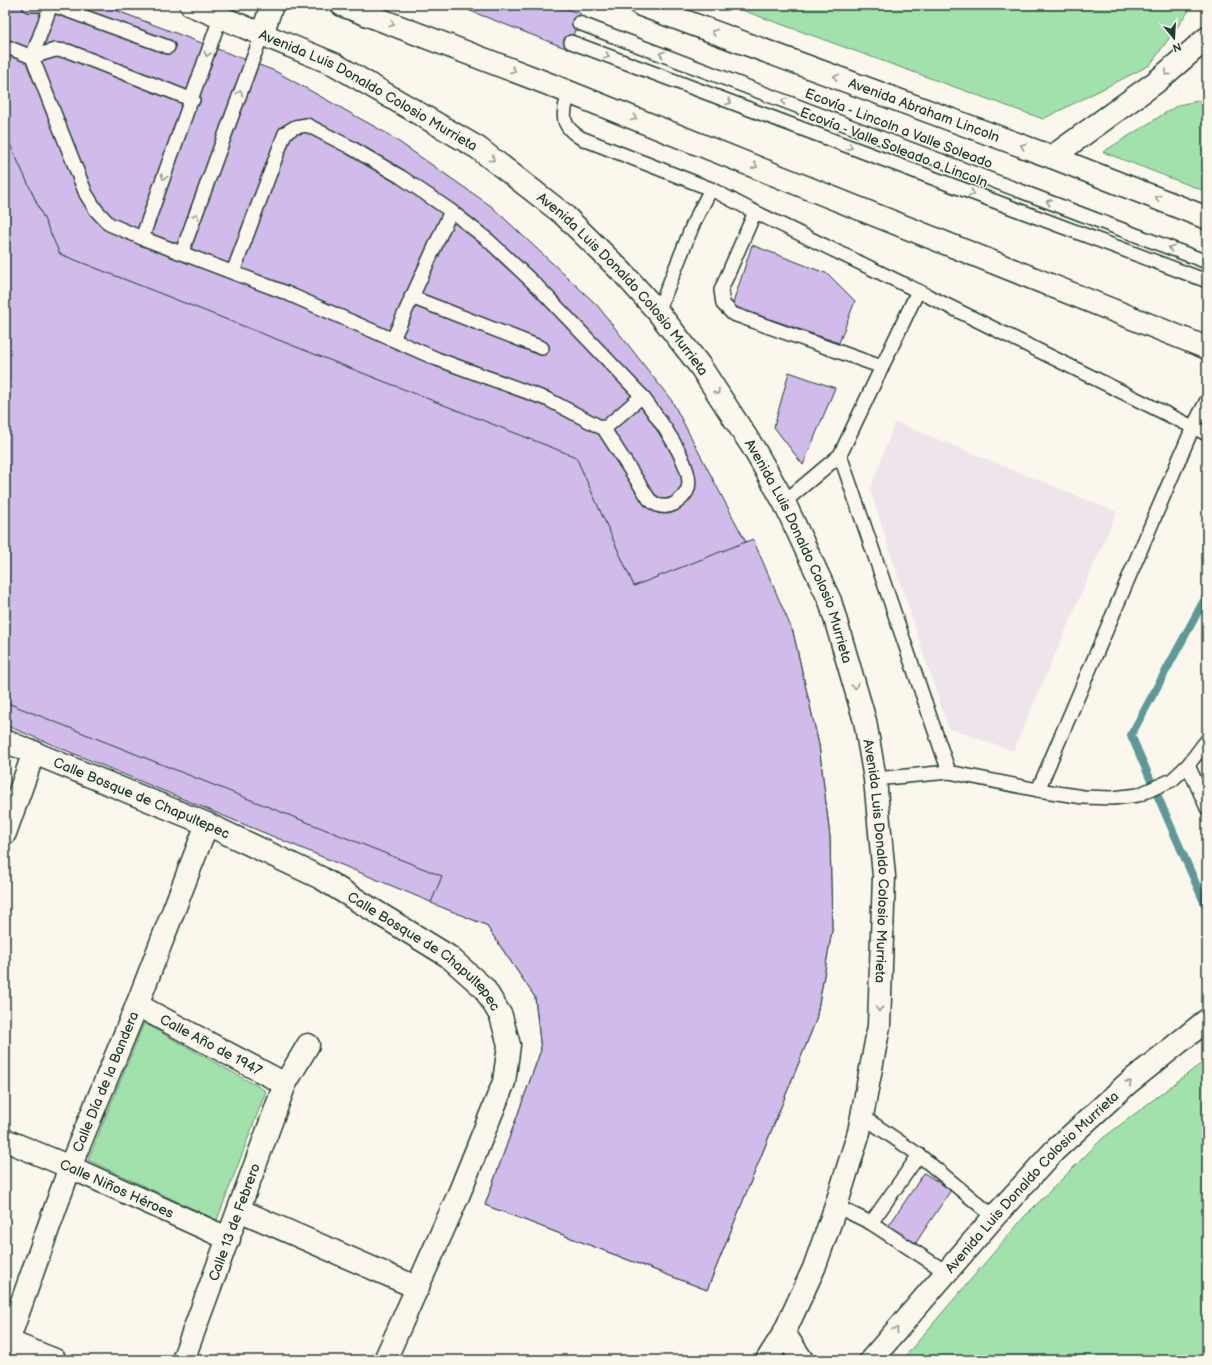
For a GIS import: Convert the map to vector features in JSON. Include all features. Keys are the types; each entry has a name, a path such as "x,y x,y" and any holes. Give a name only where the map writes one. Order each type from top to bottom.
{"main road":[{"name":"Avenida Luis Donaldo Colosio Murrieta","path":"191,5 220,11 262,34 334,64 478,148 563,214 623,273 658,312 700,366 754,449 784,502 830,601 865,721 875,779 884,876 879,1026 859,1132 836,1206 814,1268 784,1333 767,1360"},
{"path":"262,34 272,5"},
{"path":"342,5 569,92 1207,348"},
{"name":"Avenida Abraham Lincoln","path":"652,7 1052,157 1207,218"},
{"path":"1052,157 1156,82 1207,38"},
{"name":"Calle Bosque de Chapultepec","path":"5,741 207,824 321,878 448,956 484,988 501,1016 509,1045 504,1082 458,1196 385,1360"},
{"path":"5,833 34,752"},
{"name":"Calle Día de la Bandera","path":"6,1341 70,1167 137,1005 207,824"},
{"name":"Calle Año de 1947","path":"137,1005 285,1084"},
{"name":"Avenida Luis Donaldo Colosio Murrieta","path":"871,1360 994,1217 1059,1146 1127,1084 1206,1020"},
{"name":"Calle 13 de Febrero","path":"183,1360 229,1239 285,1084 308,1045"},
{"name":"Calle Niños Héroes","path":"5,1140 70,1167 229,1239"},
{"path":"239,1210 418,1288"},
{"path":"784,1333 802,1360"},
{"path":"6,1341 55,1360"}],"lane":[{"path":"29,5 47,5"},
{"path":"168,47 52,5 32,57 86,194 96,210 108,224 233,272 437,359 549,400 604,429 649,499 655,504 663,507 672,505 681,500 687,491 689,481 676,446 642,396 539,288 488,240 451,211 401,177 350,147 306,125 295,127 285,133 233,272"},
{"path":"142,238 192,100 220,11"},
{"name":"Ecovía - Lincoln a Valle Soleado","path":"579,23 1207,262"},
{"path":"182,252 262,34"},
{"name":"Ecovía - Valle Soleado a Lincoln","path":"571,42 1207,282"},
{"path":"5,46 32,57 55,50 68,51 192,100"},
{"path":"569,92 563,115 570,132 581,138 711,189 1207,434"},
{"path":"658,312 694,222 711,189"},
{"path":"393,339 451,211"},
{"path":"755,212 721,290 723,304 733,314 882,367"},
{"path":"784,502 840,455 918,291"},
{"path":"411,297 542,348"},
{"path":"604,429 642,396"},
{"path":"1038,790 1193,427 1207,400"},
{"path":"840,455 949,772"},
{"path":"875,779 949,772 1038,790 1083,797 1113,798 1138,795 1172,780 1188,765 1207,740"},
{"path":"1188,765 1207,808"},
{"path":"862,1116 919,1155 994,1217"},
{"path":"871,1223 919,1155"},
{"path":"836,1206 871,1223 946,1272"}],"shaded area":[{"path":"895,422 1117,512 1013,751 948,728 870,490"}],"green space":[{"path":"728,5 1193,5 1150,65 1043,119"},
{"path":"1207,99 1207,192 1103,152 1178,105"},
{"path":"144,1023 266,1091 217,1220 88,1160"},
{"path":"1207,1059 1207,1360 902,1360 1025,1216 1103,1138"}],"building":[{"path":"5,5 102,5 275,71 386,133 491,206 597,305 672,401 793,632 819,745 830,837 832,931 816,1020 707,1290 485,1205 541,1050 535,997 486,925 5,725"},
{"path":"455,5 557,5 581,14 568,49"},
{"path":"5,133 60,254 576,457 634,586 753,539 793,632 819,745 830,837 832,931 816,1020 707,1290 485,1205 541,1050 535,997 486,925 431,903 442,876 5,702"},
{"path":"752,245 828,274 855,301 839,343 732,306"},
{"path":"789,372 835,388 803,465 774,427"},
{"path":"924,1173 951,1190 915,1244 888,1227"}],"waterway":[{"path":"1207,595 1131,735 1207,909"}]}
